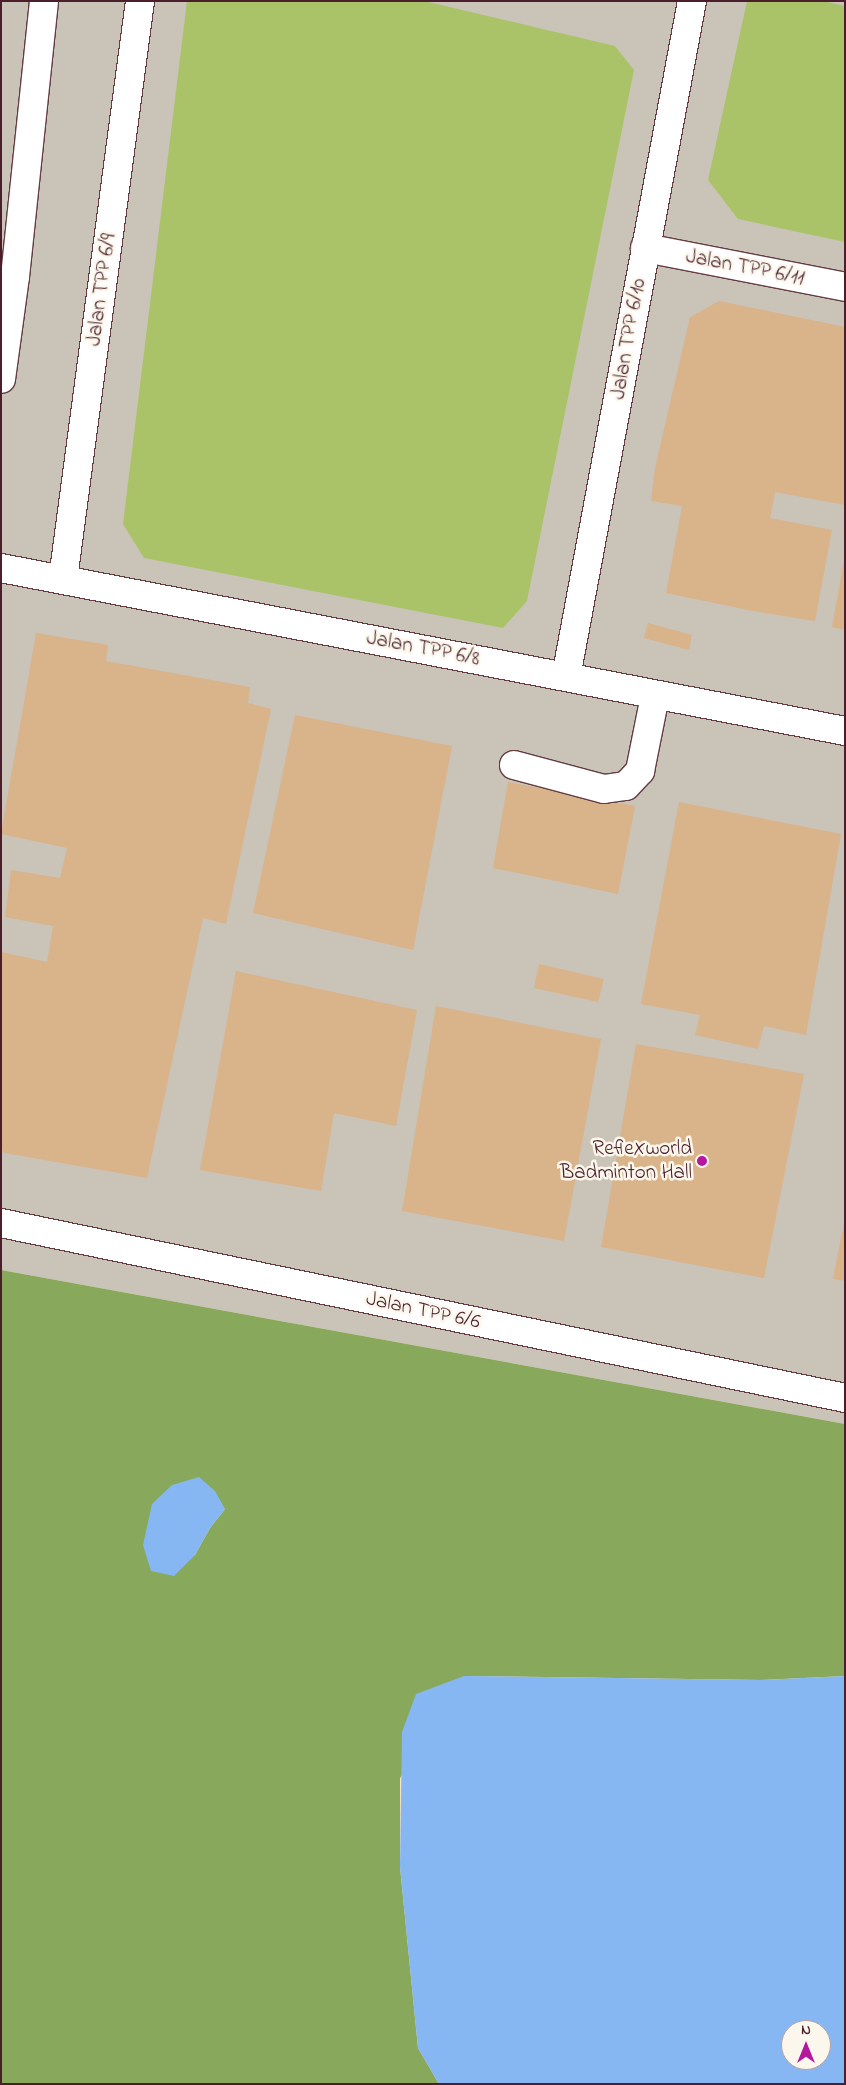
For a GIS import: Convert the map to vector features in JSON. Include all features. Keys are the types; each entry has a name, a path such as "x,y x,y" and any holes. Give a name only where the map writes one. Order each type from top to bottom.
{"street":[{"path":"1,379 15,277 44,1"},
{"name":"Jalan TPP 6/9","path":"63,579 140,1"},
{"name":"Jalan TPP 6/10","path":"566,677 692,1"},
{"name":"Jalan TPP 6/11","path":"645,248 845,287"},
{"name":"Jalan TPP 6/8","path":"1,568 656,696 845,730"},
{"path":"514,765 604,788 626,786 640,771 656,696"},
{"name":"Jalan TPP 6/6","path":"1,1223 845,1398"}],"shaded area":[{"path":"1,1 845,1 845,1424 1,1270"}],"green space":[{"path":"187,1 424,1 615,46 634,70 527,601 503,628 144,558 123,524"},
{"path":"747,1 823,1 845,6 845,242 738,219 708,180"},
{"path":"1,1270 845,1424 845,1676 761,1680 464,1676 400,1778 400,1867 418,2048 439,2084 1,2084","holes":["152,1504 225,1509 210,1528 195,1555"]}],"water":[{"path":"199,1477 215,1491 225,1509 210,1528 195,1555 174,1576 151,1571 143,1545 152,1504 172,1485"},
{"path":"464,1676 761,1680 845,1676 845,2084 439,2084 418,2048 400,1867 402,1732 416,1694"}],"building":[{"path":"719,301 845,327 845,505 775,492 770,518 832,530 815,621 753,611 666,593 682,506 651,501 655,468 690,317"},
{"path":"845,560 845,630 832,627"},
{"path":"648,623 692,635 689,650 644,638"},
{"path":"36,633 108,645 106,661 250,687 248,703 271,709 226,924 203,918 147,1178 5,1153 1,1150 1,952 47,962 53,926 5,917 11,870 60,878 67,848 1,834"},
{"path":"295,715 452,746 413,950 253,913"},
{"path":"508,782 635,806 618,894 493,868"},
{"path":"679,802 841,834 806,1035 764,1026 758,1049 695,1035 700,1015 641,1004"},
{"path":"539,964 604,979 598,1002 534,988"},
{"path":"236,971 417,1010 396,1126 334,1113 321,1191 200,1170"},
{"path":"436,1006 601,1039 564,1241 402,1211"},
{"name":"RefleXworld Badminton Hall","path":"636,1044 804,1074 764,1278 601,1247"},
{"path":"845,1223 845,1281 833,1279"}],"place":[{"name":"RefleXworld Badminton Hall","path":"702,1161"}]}
